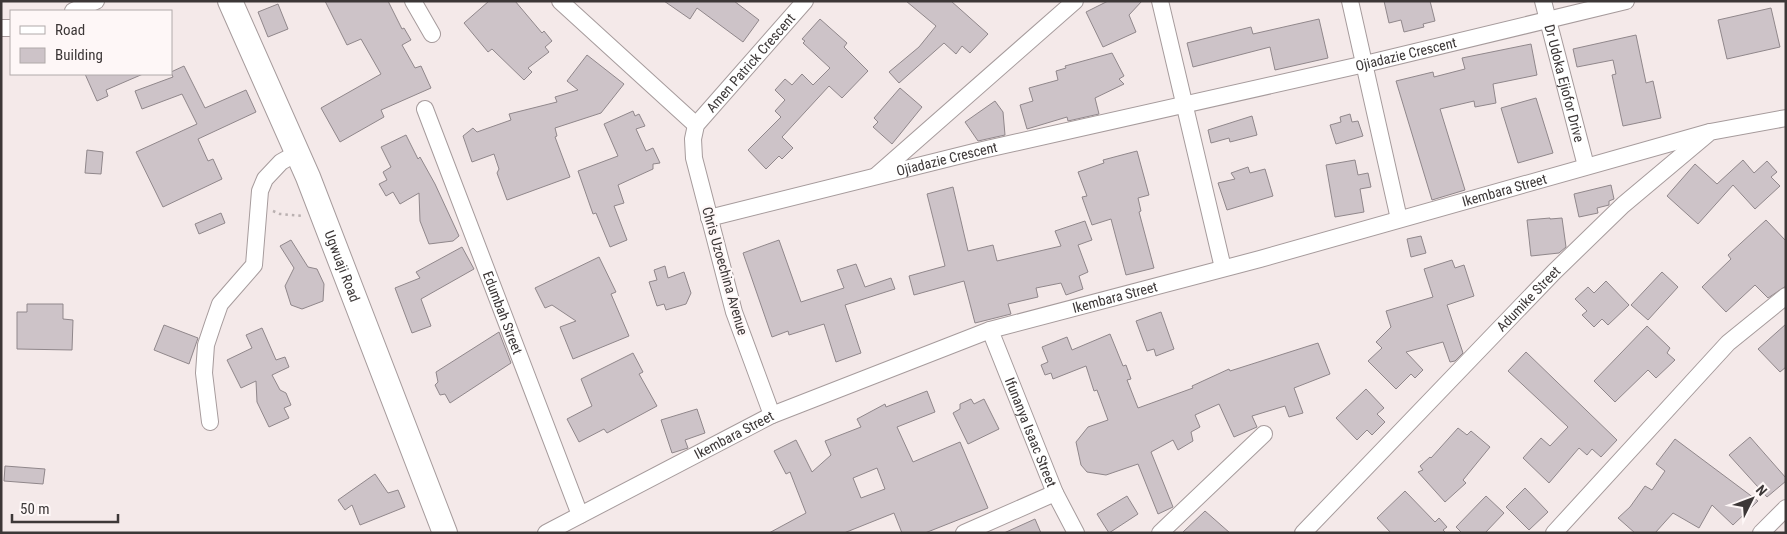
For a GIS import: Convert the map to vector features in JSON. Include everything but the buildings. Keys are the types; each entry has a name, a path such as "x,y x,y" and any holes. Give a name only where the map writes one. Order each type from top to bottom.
{"main road":[{"name":"Ugwuaji Road","path":"230,1 297,153 445,533"}],"street":[{"path":"75,10 96,1"},
{"path":"413,1 432,34"},
{"path":"560,1 588,29 696,125"},
{"name":"Amen Patrick Crescent","path":"696,125 805,1"},
{"path":"874,177 1074,1"},
{"path":"1160,1 1223,268"},
{"path":"1350,1 1399,220"},
{"name":"Dr Udoka Ejiofor Drive","path":"1543,1 1550,21 1586,166"},
{"name":"Ojiadazie Crescent","path":"709,218 978,151 1365,64 1550,21 1626,1"},
{"name":"Edumbah Street","path":"425,109 580,515"},
{"name":"Adumike Street","path":"1303,533 1419,414 1470,358 1623,205 1710,132 1786,118"},
{"name":"Chris Uzoechina Avenue","path":"696,125 692,139 694,158 709,218 734,312 772,415"},
{"name":"Ikembara Street","path":"546,533 772,415 990,330 1399,220 1710,132"},
{"path":"210,422 204,373 206,345 220,304 254,265 260,191 265,179 281,162 297,153"},
{"path":"1554,533 1728,343 1786,296"},
{"name":"Ifunanya Isaac Street","path":"990,330 1055,492 1076,533"},
{"path":"1160,533 1264,434"},
{"path":"964,533 1055,492"},
{"path":"1761,533 1786,508"}],"path":[{"path":"260,206 280,214 321,215"}]}
